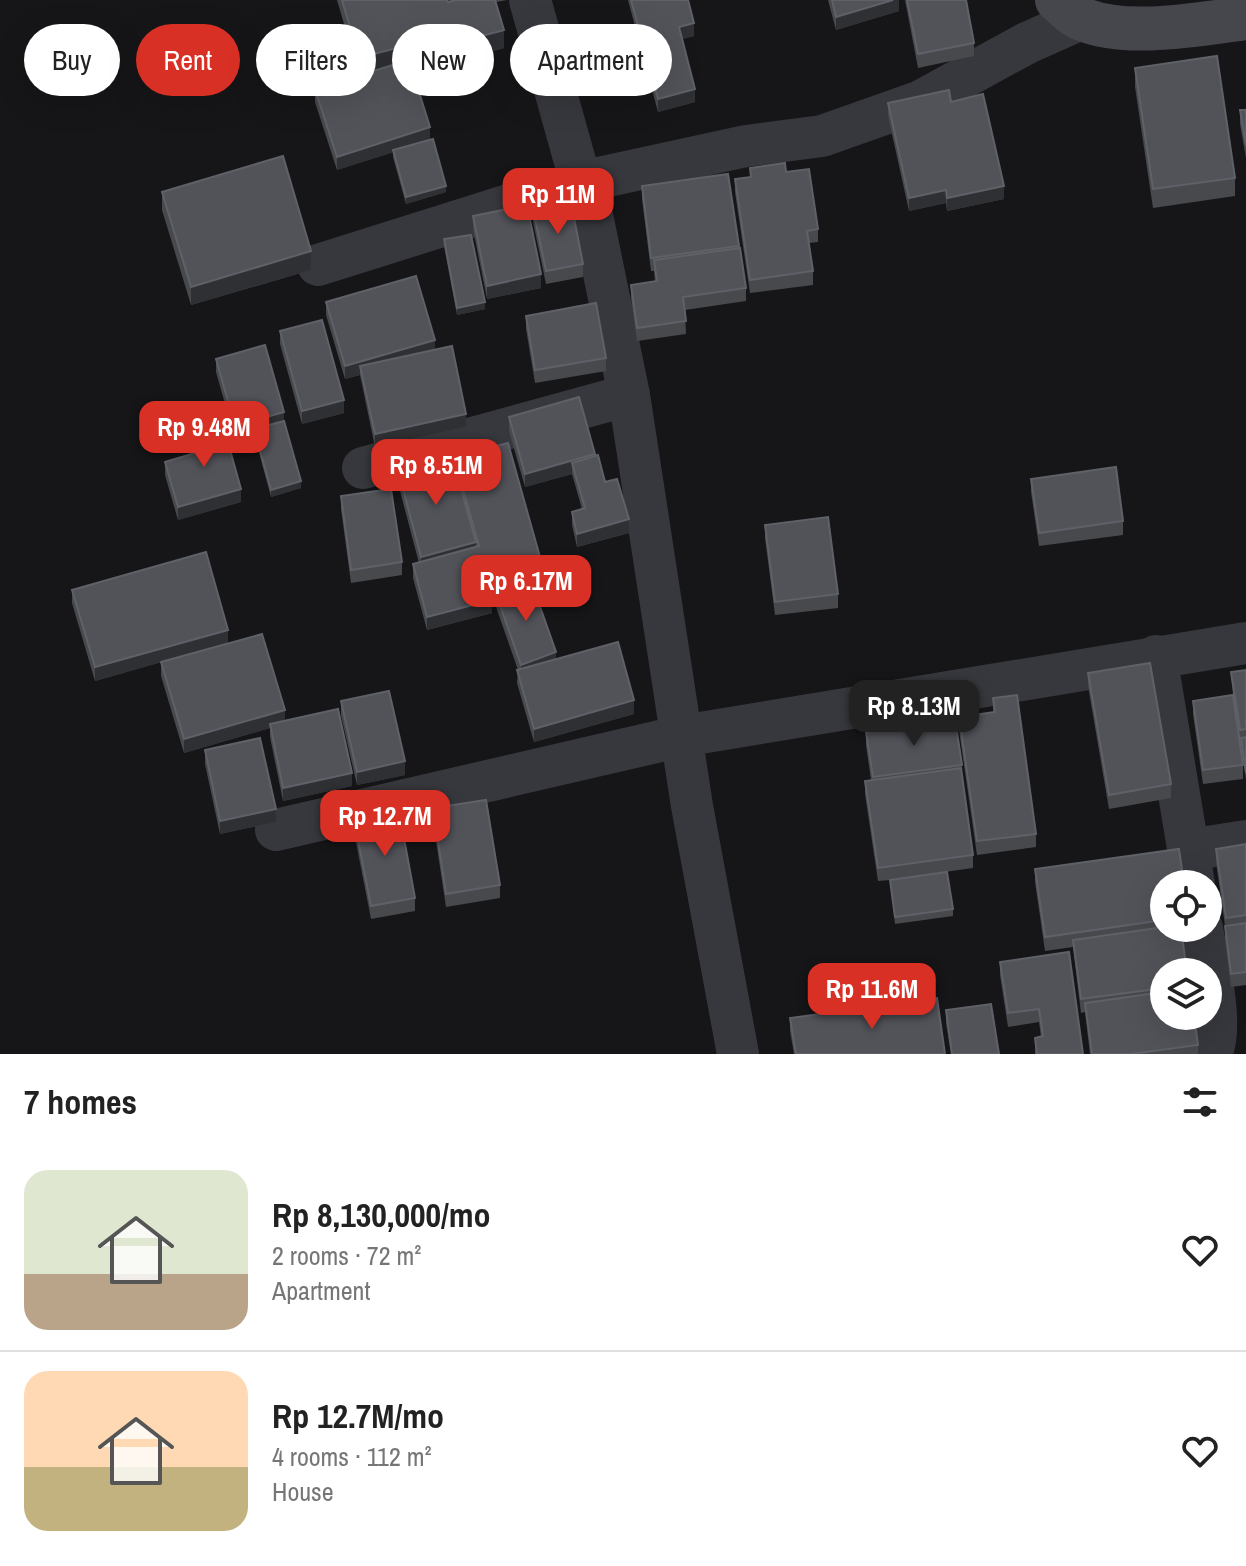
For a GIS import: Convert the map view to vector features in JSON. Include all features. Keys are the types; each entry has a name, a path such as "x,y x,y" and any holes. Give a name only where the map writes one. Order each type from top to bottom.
{"main road":[{"path":"1069,10 1116,26 1166,28 1246,18"}],"street":[{"path":"530,0 583,182 629,395 682,736 738,1054"},
{"path":"318,265 583,182 746,146 822,136 921,101 1027,43 1069,10"},
{"path":"363,468 629,395"},
{"path":"276,830 682,736 1246,643"},
{"path":"1156,656 1192,867 1246,841"},
{"path":"1204,942 1213,996 1215,1046 1211,1054"}],"building":[{"path":"342,0 495,0 504,30 494,33 494,24 392,24 392,49 376,53 376,24 349,24"},
{"path":"631,0 688,0 694,23 679,27 695,89 672,95 672,24 638,24"},
{"path":"832,0 893,0 836,17"},
{"path":"907,0 966,0 974,43 918,54"},
{"path":"1217,56 1235,178 1153,189 1135,68"},
{"path":"392,65 392,96 420,96 430,127 337,157 317,96 376,96 376,70"},
{"path":"949,90 951,102 983,94 1004,186 947,198 946,190 909,198 888,103"},
{"path":"1240,110 1246,110 1246,145"},
{"path":"433,139 446,186 406,197 393,150"},
{"path":"283,156 311,251 191,287 162,192"},
{"path":"785,163 786,172 809,169 818,229 807,231 813,271 750,280 735,179 751,177 750,168"},
{"path":"728,174 739,246 651,258 642,186"},
{"path":"571,202 583,264 546,271 533,209"},
{"path":"527,205 541,274 487,286 473,216"},
{"path":"471,235 485,302 457,308 444,239"},
{"path":"740,248 746,288 683,297 686,321 637,328 631,285 657,281 654,260"},
{"path":"416,276 435,340 345,366 326,302"},
{"path":"596,303 606,358 535,370 526,316"},
{"path":"322,320 344,400 302,411 280,331"},
{"path":"265,345 284,412 235,426 216,359"},
{"path":"452,346 466,414 375,434 360,366"},
{"path":"579,397 595,454 525,474 509,417"},
{"path":"284,421 301,481 271,490 254,429"},
{"path":"223,425 241,489 178,507 165,462 195,453 189,434"},
{"path":"508,443 545,575 490,589 492,600 427,617 413,564 479,546 454,457"},
{"path":"598,455 605,482 617,479 629,519 577,534 572,512 585,508 572,463"},
{"path":"441,457 444,466 454,464 476,542 421,557 400,468"},
{"path":"1116,467 1123,521 1039,533 1031,479"},
{"path":"391,489 402,562 351,570 341,496"},
{"path":"828,517 838,594 775,602 765,525"},
{"path":"206,552 228,630 95,667 72,590"},
{"path":"531,581 556,652 521,665 496,594"},
{"path":"262,634 285,710 184,739 161,662"},
{"path":"618,642 634,700 534,729 517,670"},
{"path":"1150,663 1171,784 1109,795 1088,673"},
{"path":"1246,670 1246,729 1240,730 1231,672"},
{"path":"389,691 405,761 357,772 341,701"},
{"path":"1017,695 1036,834 977,841 959,717 995,712 993,698"},
{"path":"1233,695 1243,765 1203,770 1193,701"},
{"path":"338,709 352,773 283,788 270,724"},
{"path":"955,719 962,765 873,777 866,732"},
{"path":"1246,737 1246,773 1241,738"},
{"path":"260,738 276,809 220,821 205,750"},
{"path":"961,768 973,855 878,868 865,781"},
{"path":"486,800 500,885 446,894 433,808"},
{"path":"399,811 415,898 371,906 354,819"},
{"path":"1246,844 1246,915 1226,918 1222,870 1219,870 1216,849"},
{"path":"1179,849 1182,870 1150,870 1150,922 1045,937 1035,869"},
{"path":"947,872 953,909 895,917 890,880"},
{"path":"1246,923 1246,972 1231,974 1225,926"},
{"path":"1150,929 1150,942 1183,942 1185,958 1150,958 1150,990 1081,999 1073,940"},
{"path":"1069,952 1083,1054 1037,1054 1035,1038 1043,1036 1039,1009 1008,1013 1000,962"},
{"path":"1150,994 1150,1030 1196,1030 1198,1045 1131,1054 1092,1054 1085,1003"},
{"path":"937,998 945,1054 796,1054 790,1018"},
{"path":"991,1004 999,1054 952,1054 946,1010"}]}
